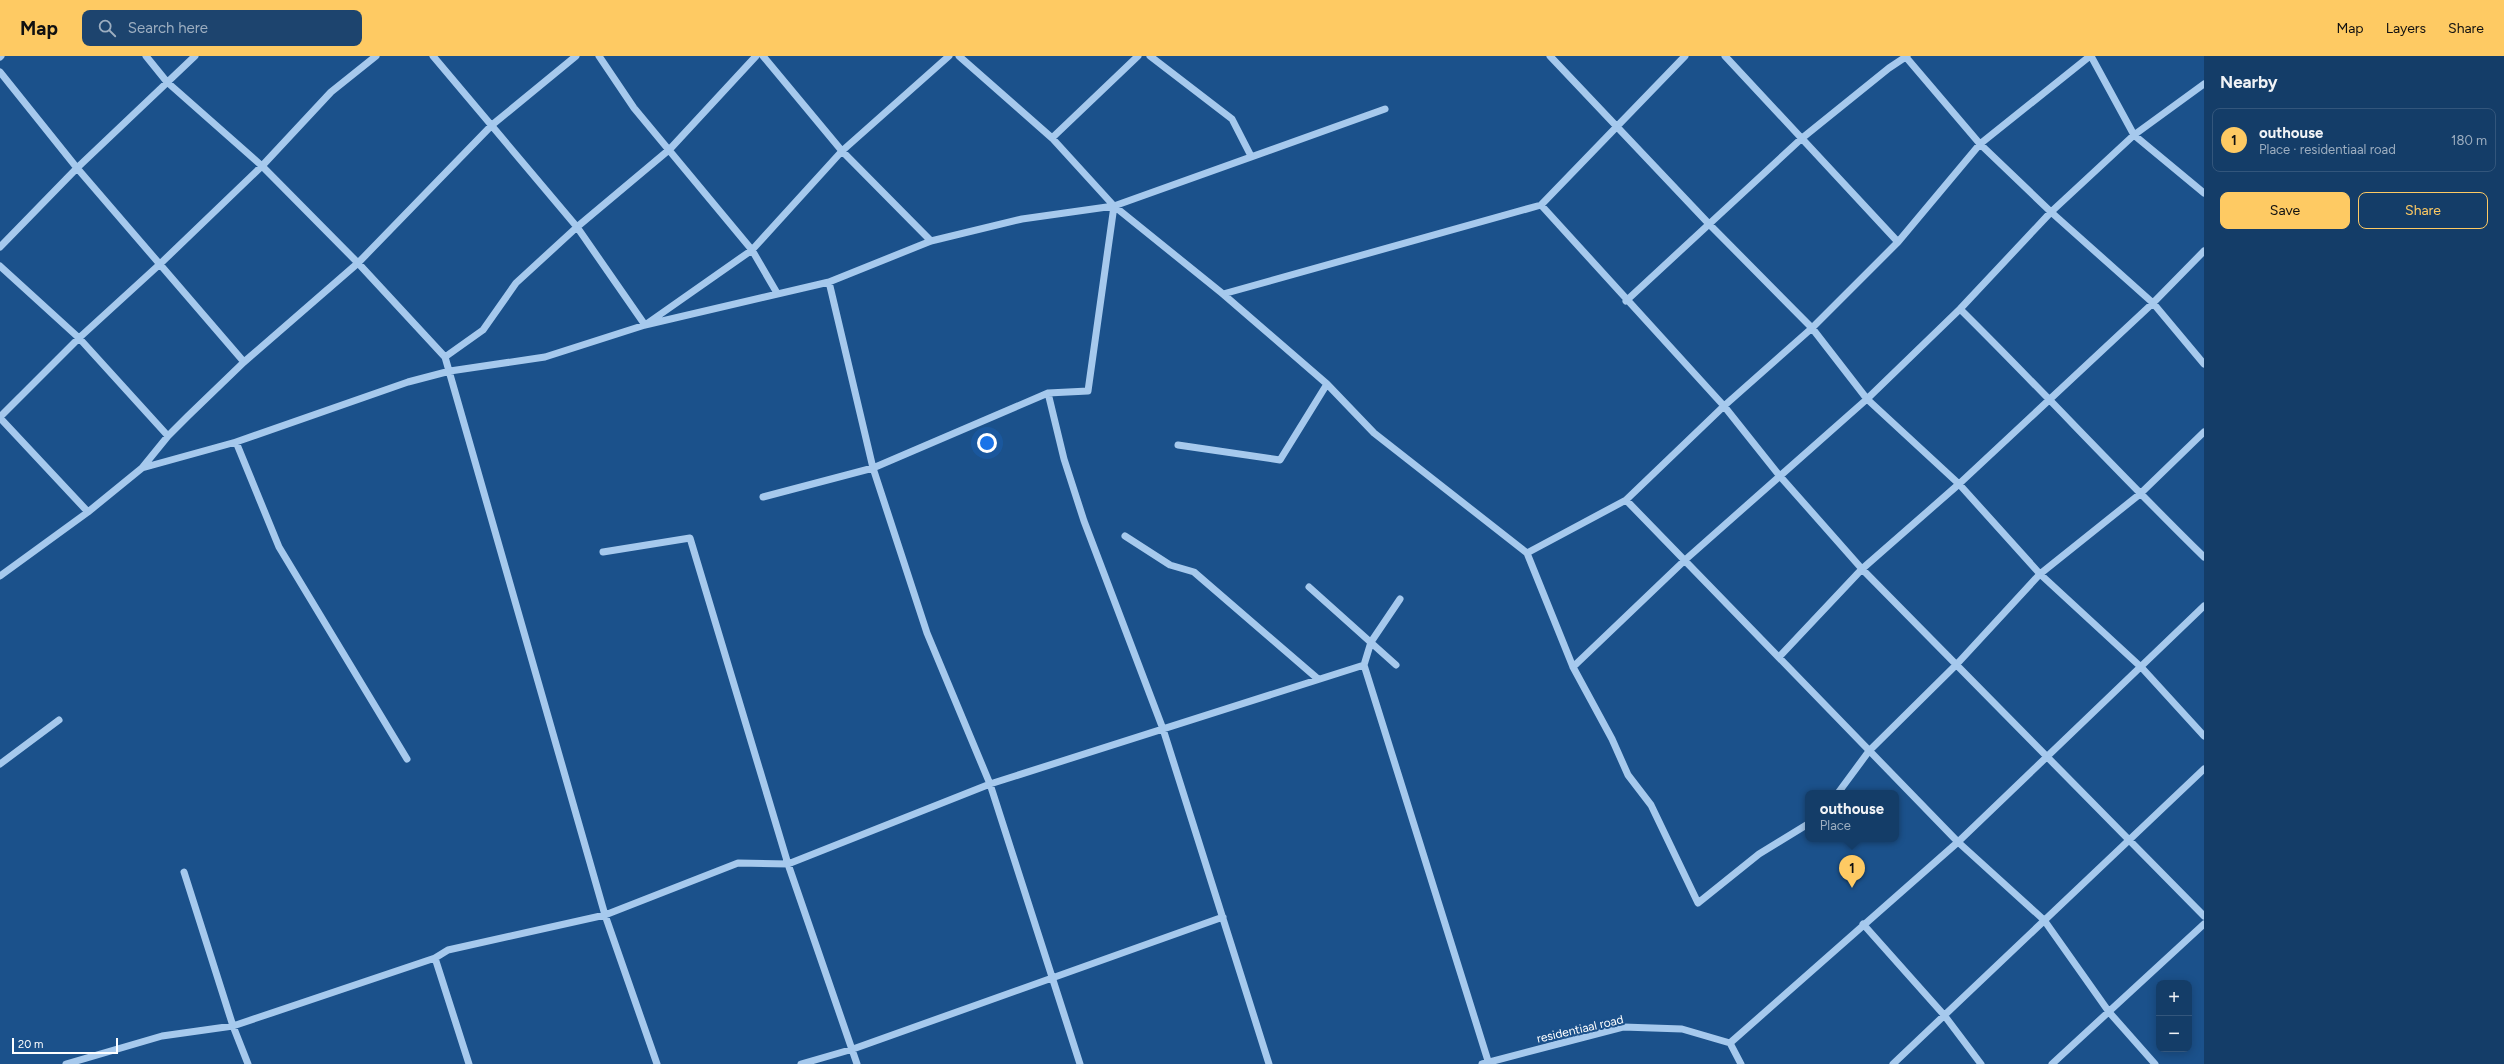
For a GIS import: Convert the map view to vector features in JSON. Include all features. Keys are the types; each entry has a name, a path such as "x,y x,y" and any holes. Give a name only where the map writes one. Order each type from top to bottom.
{"street":[{"path":"146,56 167,82 262,166 358,263 445,357 605,915 657,1064"},
{"path":"0,247 77,168 195,56"},
{"path":"88,512 0,418 79,338 160,264 262,166 331,92 376,56"},
{"path":"433,56 577,227 645,324"},
{"path":"0,576 88,512 142,468 168,436 244,362 358,263 492,125 576,56"},
{"path":"599,56 634,108 670,149 752,250 777,293"},
{"path":"445,357 483,330 516,283 577,227 670,149 756,56"},
{"path":"763,56 842,151 931,241"},
{"path":"645,324 752,250 842,151 949,56"},
{"path":"959,56 1052,138 1114,206 1224,294 1327,384 1374,433 1527,553 1573,667 1612,739 1628,775 1651,805 1698,903 1759,854 1805,826"},
{"path":"1052,138 1138,56"},
{"path":"1150,56 1232,119 1252,156"},
{"path":"1550,56 1710,225 1812,328 1867,399 1959,484 2040,574 2142,668 2204,736"},
{"path":"1224,294 1541,205 1685,56"},
{"path":"1725,56 1898,242"},
{"path":"1626,301 1710,225 1801,139 1906,56 1980,144 2051,212 2153,304 2204,364"},
{"path":"1527,553 1626,500 1724,406 1812,328 1898,242 1980,144 2091,56 2134,134 2204,193"},
{"path":"0,72 77,168 244,362"},
{"path":"1573,667 1685,560 1779,475 1867,399 1960,309 2051,212 2134,134 2204,84"},
{"path":"142,468 236,442 408,382 450,371 545,357 645,324 828,282 931,241 1022,219 1114,206 1384,109"},
{"path":"1541,205 1626,301 1724,406 1779,475 1862,569 2130,839 2204,916"},
{"path":"764,497 873,468 1048,393 1088,392 1114,206"},
{"path":"1779,657 1862,569 1959,484 2153,304 2204,251"},
{"path":"0,266 79,338 168,436"},
{"path":"828,282 873,468 926,633 990,784 1080,1064"},
{"path":"1960,309 2050,398 2140,494 2204,557"},
{"path":"1178,445 1280,460 1327,384"},
{"path":"1048,393 1064,459 1084,521 1163,729 1269,1064"},
{"path":"1840,790 1869,751 1957,664 2040,574 2140,494 2204,432"},
{"path":"236,442 278,547 407,759"},
{"path":"1626,500 1958,842 2044,920 2109,1012 2155,1064"},
{"path":"1125,536 1170,565 1194,572 1318,679"},
{"path":"603,552 690,538 788,864 857,1064"},
{"path":"1309,587 1396,665"},
{"path":"1400,599 1371,642 1364,665 1487,1063"},
{"path":"1741,1064 1730,1042 1958,842 2142,668 2204,606"},
{"path":"66,1064 162,1036 233,1026 435,958 448,950 605,915 738,863 788,864 990,784 1364,665"},
{"path":"0,764 59,720"},
{"path":"1893,1064 2204,769"},
{"path":"184,872 233,1026 248,1064"},
{"path":"801,1064 853,1049 1223,917"},
{"path":"1863,924 1944,1015 1981,1064"},
{"path":"2052,1064 2204,924"},
{"path":"435,958 469,1064"},
{"name":"residentiaal road","path":"1487,1063 1623,1028 1682,1029 1730,1042"}],"place":[{"name":"outhouse","path":"1852,888"}]}
